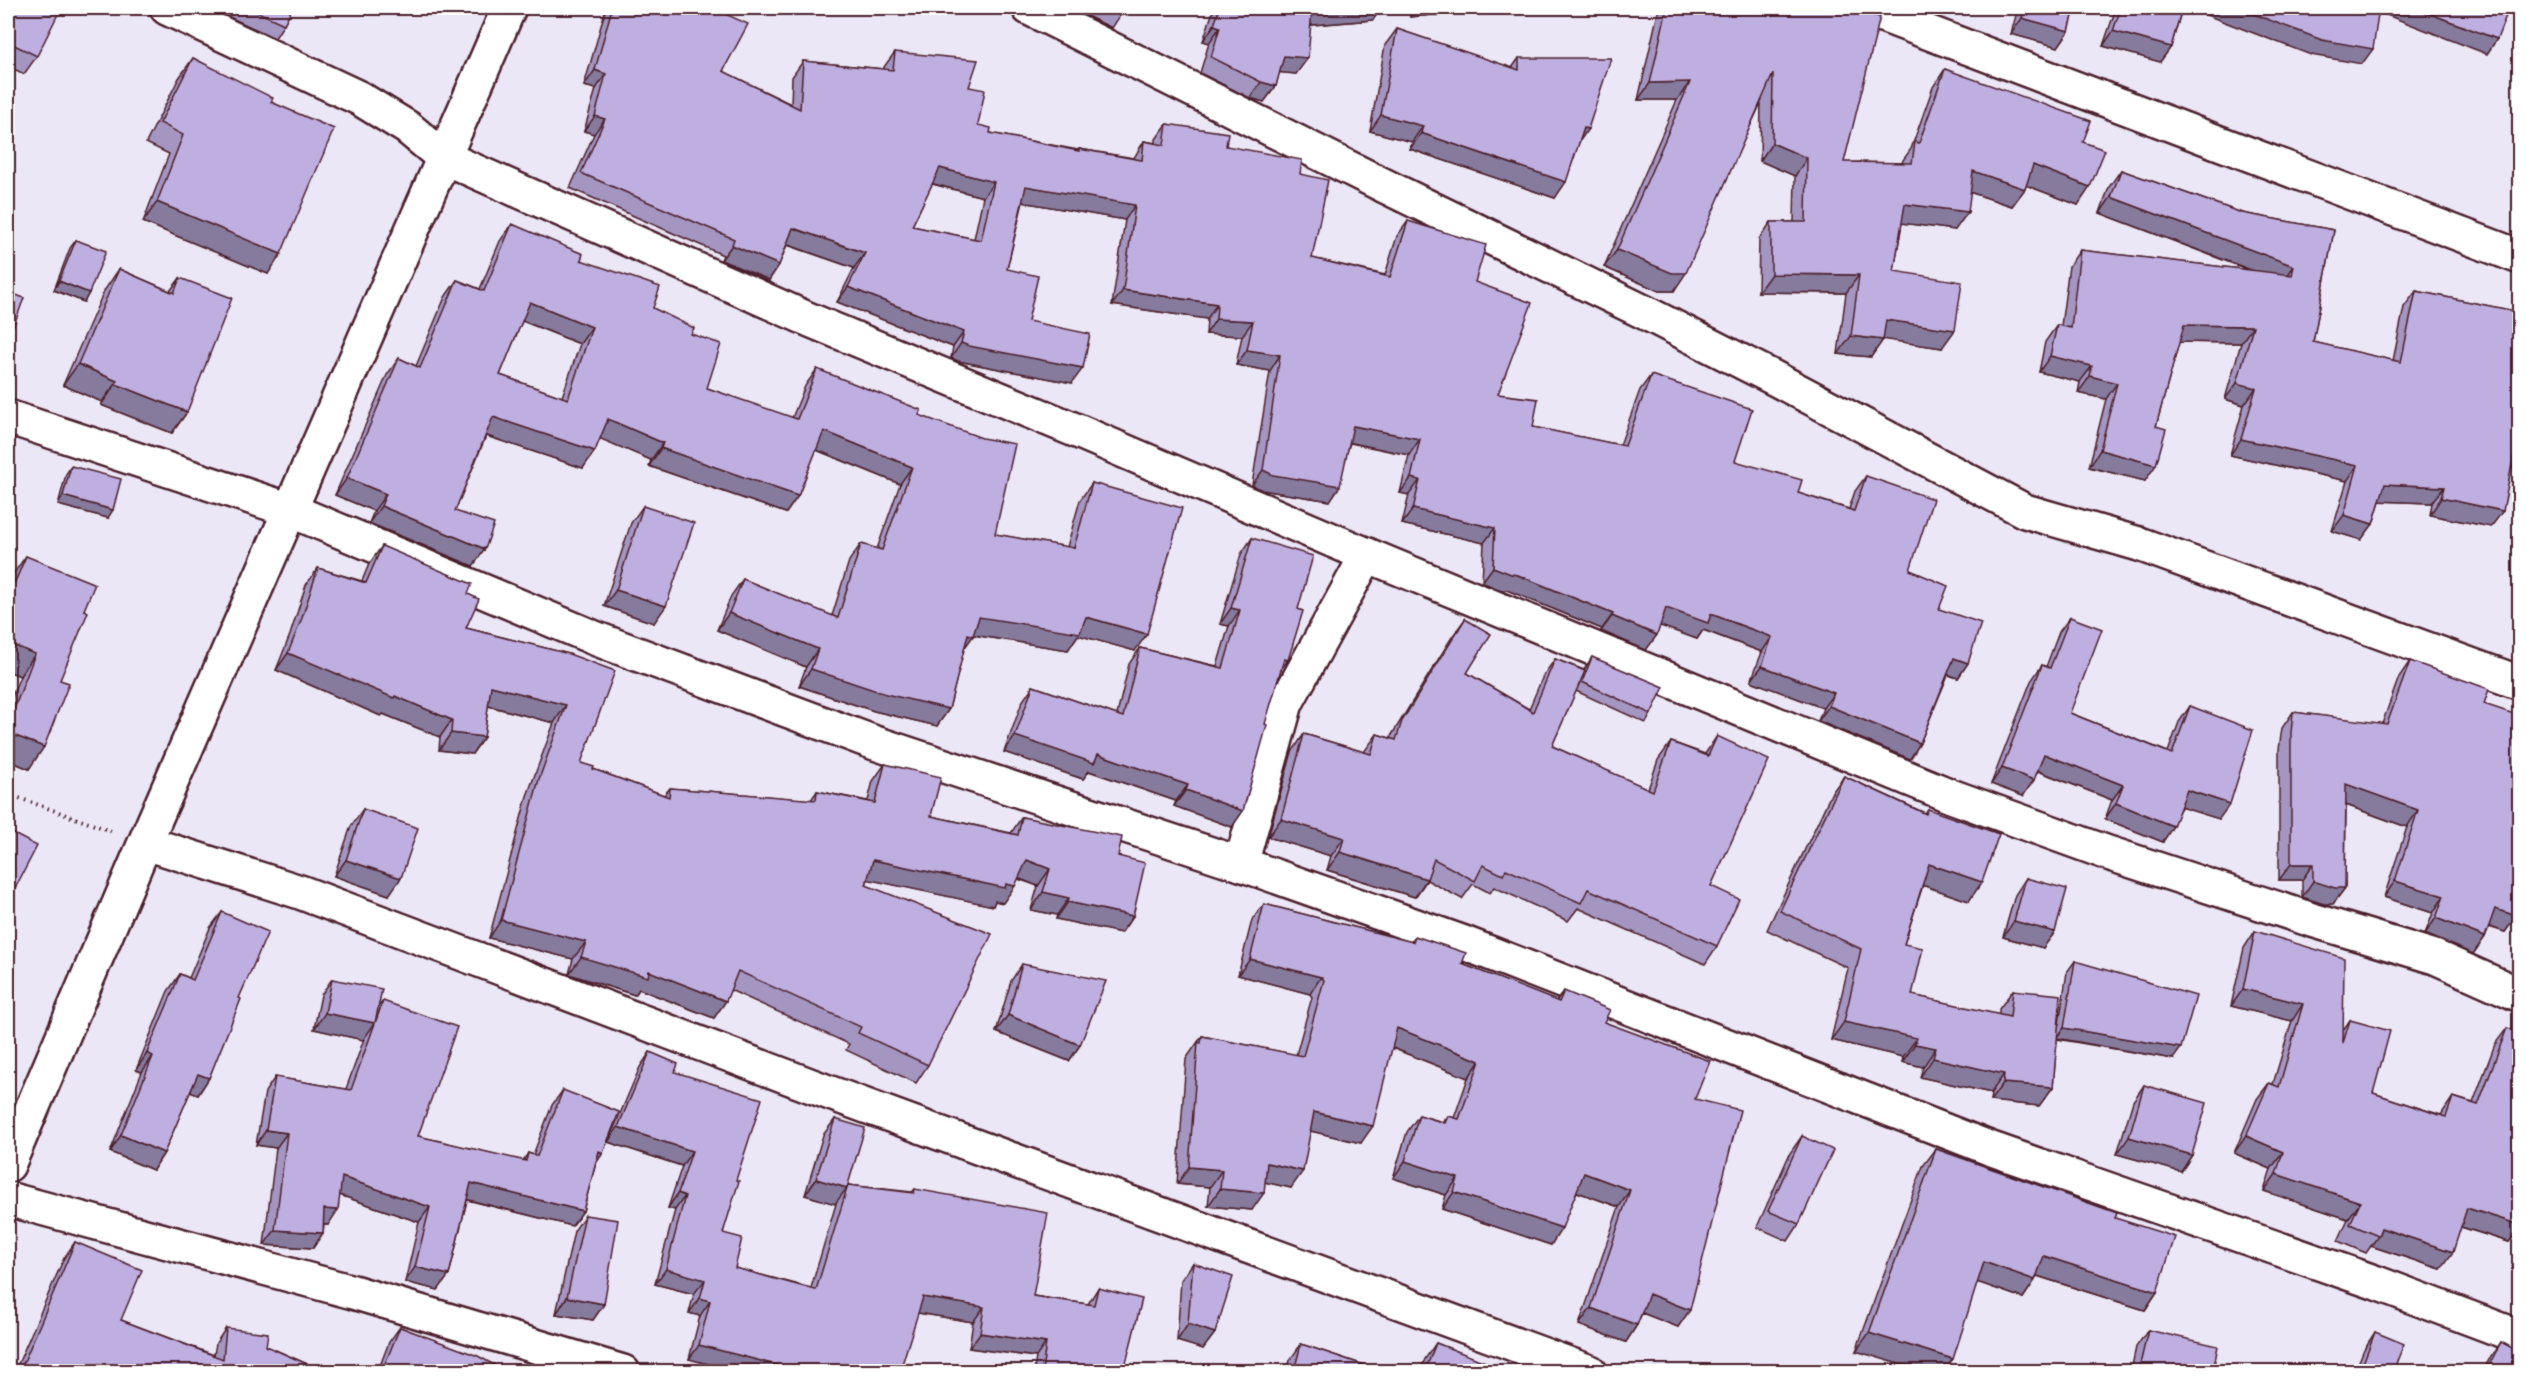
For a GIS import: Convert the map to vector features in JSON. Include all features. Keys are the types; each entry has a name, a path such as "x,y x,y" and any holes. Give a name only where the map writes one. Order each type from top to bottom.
{"main road":[{"path":"167,8 360,98 408,128 443,157 810,320 1367,555 1951,796 2108,854 2435,957 2520,995"},
{"path":"8,1165 509,8"},
{"path":"1029,8 1385,186 1644,312 2025,511 2139,544 2520,683"},
{"path":"1864,8 2520,256"},
{"path":"8,417 290,510 597,639 875,743 1241,864 1464,943 1989,1148 2363,1279 2520,1337"},
{"path":"1241,864 1286,703 1367,555"},
{"path":"146,843 300,892 836,1095 1590,1371"},
{"path":"8,1199 353,1292 623,1371"}],"path":[{"path":"8,794 146,843"}],"building":[{"path":"8,8 61,8 37,56 8,42"},
{"path":"249,8 292,8 284,24"},
{"path":"612,8 712,8 748,24 723,71 800,109 803,61 893,70 895,52 978,60 969,87 985,90 978,125 991,128 990,133 1079,151 1079,149 1142,160 1144,141 1164,145 1167,124 1228,133 1226,146 1302,160 1300,174 1328,180 1312,258 1390,277 1408,221 1486,245 1475,282 1532,303 1498,394 1538,399 1533,427 1625,446 1651,375 1752,409 1735,461 1802,480 1798,493 1854,511 1866,476 1933,499 1910,570 1948,586 1939,609 1981,623 1968,663 1954,658 1920,743 1829,706 1834,693 1762,666 1772,637 1711,614 1708,623 1666,608 1657,635 1612,616 1613,614 1493,567 1495,528 1413,509 1420,480 1411,478 1420,439 1353,426 1340,486 1273,475 1263,470 1280,355 1247,350 1253,321 1216,319 1217,304 1123,290 1135,205 1026,186 1007,269 1038,276 1028,321 1090,334 1083,368 969,346 961,343 964,332 848,287 865,253 793,228 779,265 732,245 734,239 581,173 605,119 595,116 606,74 595,70","holes":["940,168 994,182 981,240 912,226"]},
{"path":"1112,8 1125,8 1123,13"},
{"path":"1220,8 1338,8 1312,10 1308,58 1284,56 1276,86 1261,82 1211,57 1220,27 1214,25"},
{"path":"1667,8 1839,8 1880,17 1844,162 1912,163 1915,142 1919,143 1945,69 2091,121 2083,142 2105,150 2090,187 2033,165 2025,189 1973,171 1968,212 1905,204 1894,271 1962,282 1955,330 1886,320 1883,340 1851,336 1859,275 1771,274 1771,222 1806,222 1807,158 1772,143 1773,74 1686,273 1672,273 1617,250 1690,82 1650,83"},
{"path":"2025,8 2075,8 2069,31 2022,18"},
{"path":"2121,8 2182,8 2171,47 2113,31"},
{"path":"2238,8 2379,8 2373,49 2322,40"},
{"path":"2415,8 2509,8 2497,39"},
{"path":"1397,29 1519,70 1519,58 1611,58 1588,129 1584,128 1566,182 1421,133 1423,126 1381,115"},
{"path":"193,58 273,98 271,102 334,129 281,254 157,202 183,135 160,123"},
{"path":"2121,170 2242,213 2334,230 2313,342 2401,362 2416,291 2520,312 2520,450 2515,449 2503,511 2441,498 2444,487 2385,484 2373,524 2344,515 2358,465 2241,439 2256,388 2237,383 2253,326 2184,325 2156,426 2166,429 2156,465 2100,450 2117,383 2090,376 2092,366 2050,356 2057,325 2071,328 2080,250 2292,275 2294,266 2111,197"},
{"path":"512,224 583,254 581,260 660,287 653,308 694,328 691,334 721,344 707,388 797,419 817,369 921,410 919,415 982,438 1015,444 995,534 1074,548 1092,483 1182,508 1147,634 1086,617 1080,633 979,617 973,636 968,634 949,709 886,694 811,669 818,649 729,613 743,579 838,618 861,544 882,550 912,467 824,431 798,496 661,448 663,443 608,419 595,451 493,417 455,511 494,524 485,549 381,506 386,494 347,478 399,358 420,368 457,280 484,291","holes":["530,302 592,327 568,399 500,375"]},
{"path":"76,240 106,251 89,293 59,281"},
{"path":"119,269 174,293 180,278 232,298 187,412 116,384 117,381 78,364"},
{"path":"8,292 24,298 8,341"},
{"path":"71,466 121,479 113,510 63,496"},
{"path":"643,506 694,523 666,606 616,590"},
{"path":"1252,538 1313,556 1298,609 1303,611 1288,660 1284,659 1243,811 1186,790 1188,785 1098,754 1094,763 1015,736 1033,686 1123,717 1140,648 1223,668 1240,610 1231,608"},
{"path":"382,546 472,584 468,594 479,599 466,628 569,654 615,671 581,763 594,767 593,769 669,797 670,788 816,800 817,791 875,803 885,764 941,777 931,816 1018,835 1022,817 1122,837 1118,856 1145,863 1133,916 1068,902 1069,898 1043,892 1050,869 1027,860 1015,886 1006,884 1005,888 873,860 866,885 992,934 928,1065 858,1033 861,1027 738,971 726,1001 649,971 648,977 581,957 586,942 501,920 539,779 566,705 491,686 484,737 451,733 452,720 288,653 318,568 366,583"},
{"path":"26,556 95,584 84,610 88,612 60,680 69,683 44,747 8,733 8,725 35,654 8,643 8,579 15,582"},
{"path":"2070,617 2102,629 2070,713 2172,754 2190,706 2253,730 2230,804 2187,790 2173,826 2116,803 2123,785 2044,754 2034,780 2002,768 2042,665 2050,668"},
{"path":"1465,619 1491,634 1467,673 1533,712 1555,659 1585,671 1552,746 1653,791 1671,742 1708,756 1717,736 1769,760 1711,886 1739,899 1717,946 1588,889 1581,903 1506,869 1503,875 1483,865 1475,881 1434,859 1427,879 1340,852 1344,838 1281,819 1304,734 1371,754 1377,734 1396,740 1402,721"},
{"path":"1592,657 1664,687 1651,714 1582,682"},
{"path":"2410,661 2489,689 2484,704 2520,716 2520,908 2517,916 2495,909 2485,937 2436,918 2444,896 2395,881 2418,810 2346,784 2345,888 2335,888 2313,881 2313,864 2291,864 2293,712 2387,724"},
{"path":"1844,776 1926,814 1928,809 1999,834 1982,882 1929,864 1904,944 1923,948 1912,995 2010,1017 2013,990 2061,995 2053,1087 2003,1083 2004,1074 1933,1058 1936,1048 1915,1044 1917,1038 1844,1022 1861,949 1780,911"},
{"path":"363,809 418,828 401,878 346,860"},
{"path":"8,831 37,846 8,902"},
{"path":"2026,878 2067,889 2055,932 2014,921"},
{"path":"1264,904 1413,942 1415,936 1466,953 1462,964 1559,1002 1564,991 1610,1010 1604,1022 1710,1061 1695,1099 1740,1110 1690,1310 1649,1294 1637,1325 1591,1308 1630,1190 1584,1173 1562,1228 1454,1192 1458,1178 1405,1161 1419,1115 1445,1123 1448,1116 1459,1119 1480,1061 1397,1028 1373,1126 1314,1112 1303,1171 1267,1163 1264,1193 1220,1189 1222,1170 1189,1167 1198,1042 1201,1043 1202,1036 1303,1056 1324,980 1321,977 1250,959"},
{"path":"222,912 268,932 239,998 241,999 209,1078 198,1074 164,1153 121,1135 153,1056 147,1053 180,974 193,980"},
{"path":"2255,931 2344,958 2343,1043 2350,1020 2390,1031 2373,1093 2446,1117 2453,1097 2478,1105 2507,1028 2520,1032 2520,1225 2467,1208 2453,1252 2381,1228 2378,1236 2350,1224 2360,1202 2276,1174 2283,1152 2246,1136 2269,1083 2279,1087 2303,1004 2243,989"},
{"path":"2075,961 2196,996 2181,1048 2064,1028"},
{"path":"1022,964 1106,981 1080,1045 1008,1015"},
{"path":"332,979 382,989 375,1023 325,1013"},
{"path":"383,1001 457,1027 418,1136 526,1161 528,1153 537,1156 563,1090 619,1112 603,1153 599,1151 583,1211 471,1183 449,1275 415,1267 430,1207 342,1177 338,1210 324,1209 323,1233 275,1230 287,1133 266,1130 275,1077 351,1090"},
{"path":"650,1052 678,1064 675,1072 762,1099 736,1180 739,1181 723,1233 742,1238 735,1268 816,1290 848,1185 914,1193 915,1189 1048,1213 1033,1296 1094,1305 1098,1288 1142,1299 1124,1371 1104,1367 1103,1371 1042,1371 1046,1343 980,1333 984,1307 923,1297 900,1371 800,1371 699,1345 710,1301 700,1298 705,1280 666,1269 685,1196 678,1193 692,1151 618,1127"},
{"path":"2144,1085 2207,1103 2192,1155 2129,1137"},
{"path":"835,1119 865,1128 847,1188 816,1179"},
{"path":"1802,1136 1833,1150 1799,1224 1768,1211"},
{"path":"1936,1149 2117,1213 2115,1218 2175,1237 2157,1292 2044,1256 2035,1280 1984,1262 1953,1359 1869,1333"},
{"path":"585,1215 618,1220 604,1304 567,1297"},
{"path":"75,1242 142,1270 121,1320 223,1359 226,1328 268,1333 266,1346 323,1371 20,1371"},
{"path":"1193,1263 1233,1277 1215,1333 1188,1324"},
{"path":"400,1327 478,1356 500,1368 499,1371 382,1371"},
{"path":"2148,1330 2218,1346 2213,1371 2139,1369"},
{"path":"2375,1332 2404,1344 2393,1371 2360,1371"},
{"path":"2501,1342 2520,1352 2520,1371 2486,1371"},
{"path":"1436,1343 1506,1370 1506,1371 1425,1371"},
{"path":"1301,1344 1382,1371 1294,1371"},
{"path":"2037,1366 2049,1371 2036,1371"}]}
